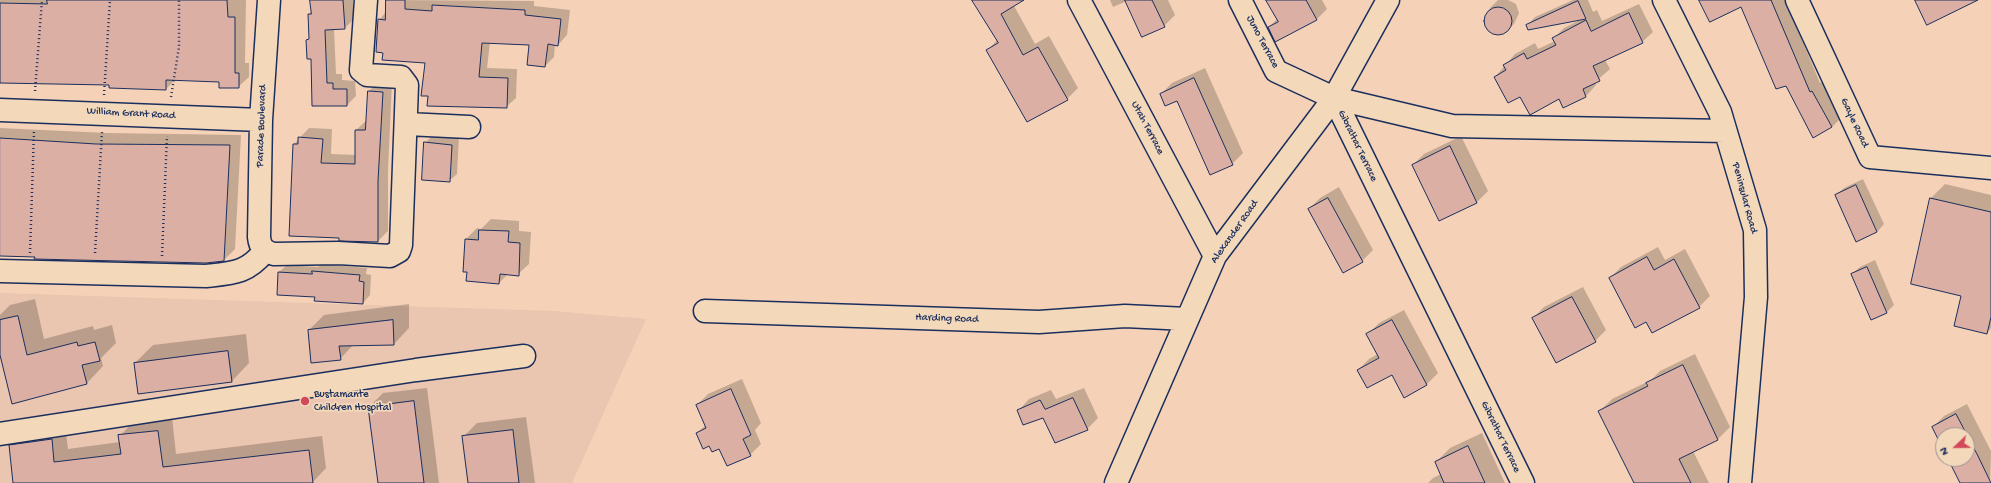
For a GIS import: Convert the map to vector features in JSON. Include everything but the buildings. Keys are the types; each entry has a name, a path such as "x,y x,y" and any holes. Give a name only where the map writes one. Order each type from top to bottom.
{"street":[{"name":"Parade Boulevard","path":"265,251 261,247 259,237 261,120 269,0"},
{"path":"0,271 206,276 233,273 255,263 265,251 274,254 338,253 390,256 399,251 401,245 407,124 407,86 404,79 398,76 367,75 361,70 366,0"},
{"name":"Utah Terrace","path":"1079,0 1215,256"},
{"name":"Juno Terrace","path":"1240,0 1276,71 1334,98"},
{"name":"Alexander Road","path":"1116,483 1215,256 1334,98 1388,0"},
{"name":"Peninsular Road","path":"1664,0 1720,112 1755,230 1756,297 1740,483"},
{"name":"Gayle Road","path":"1797,0 1870,157 1991,168"},
{"name":"Gibraltar Terrace","path":"1334,98 1452,126 1725,131"},
{"name":"Gibraltar Terrace","path":"1334,98 1523,483"},
{"name":"William Grant Road","path":"0,110 261,120"},
{"path":"407,124 469,127"},
{"name":"Harding Road","path":"705,311 1039,322 1125,316 1187,319"},
{"path":"0,434 416,370 524,356"}],"path":[{"path":"29,271 34,111 42,0"},
{"path":"94,273 110,0"}],"shaded area":[{"name":"Bustamante Children Hospital","path":"0,293 554,311 646,319 572,483 0,483"}],"place":[{"name":"Bustamante Children Hospital","path":"305,401"}]}
